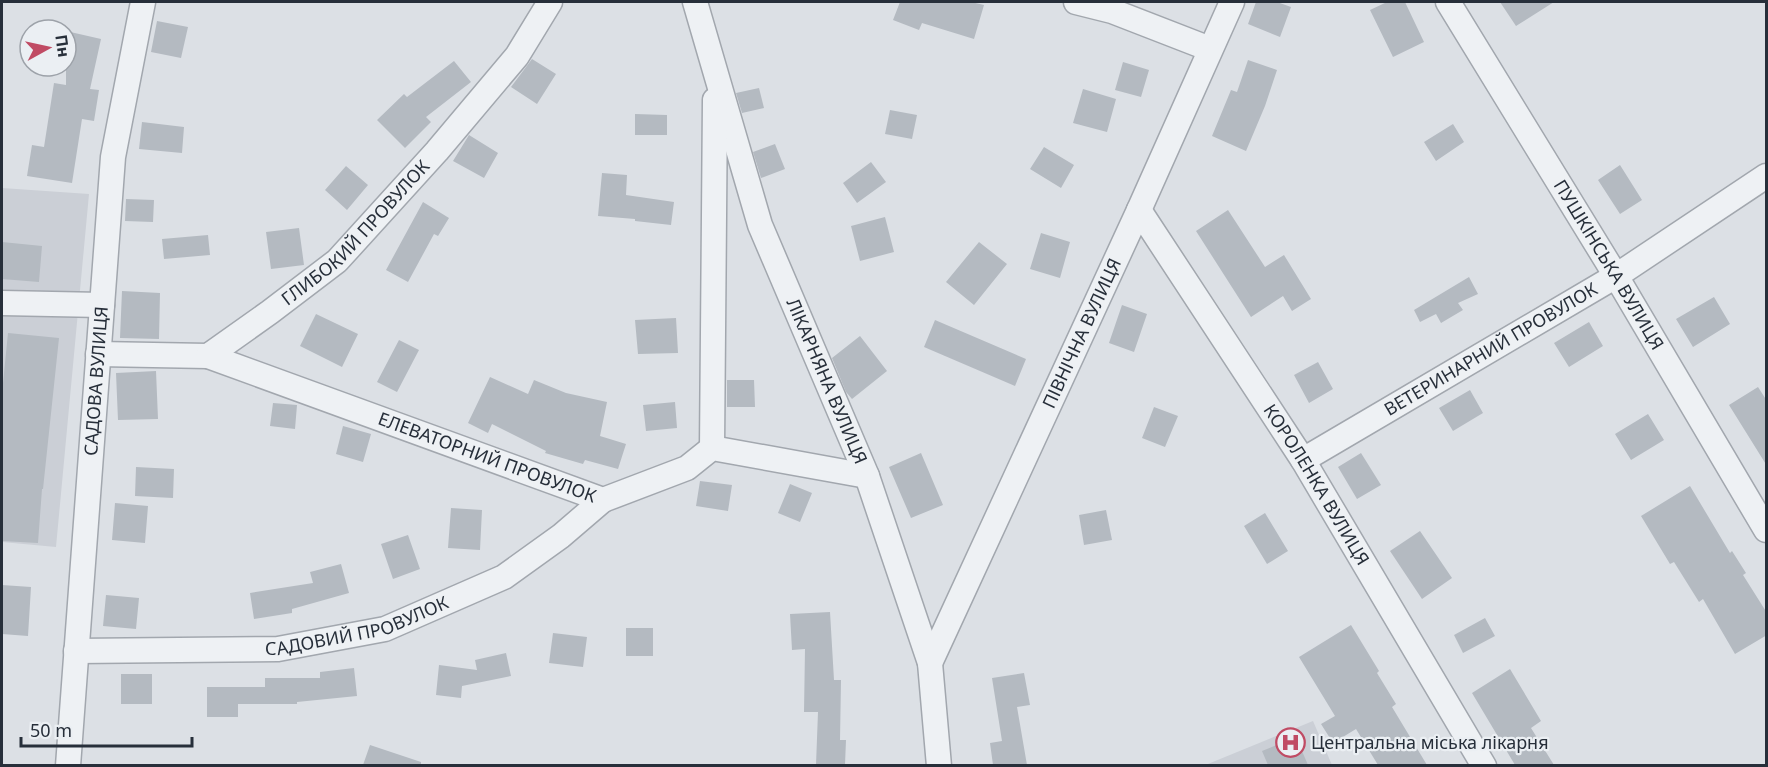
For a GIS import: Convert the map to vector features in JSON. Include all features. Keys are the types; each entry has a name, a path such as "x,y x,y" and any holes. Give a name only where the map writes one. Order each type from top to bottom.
{"street":[{"name":"САДОВА ВУЛИЦЯ","path":"68,765 113,158 143,2"},
{"name":"ГЛИБОКИЙ ПРОВУЛОК","path":"208,356 337,261 437,151 517,56 550,2"},
{"name":"ЛІКАРНЯНА ВУЛИЦЯ","path":"695,2 760,225 867,476 930,663 939,765"},
{"path":"1076,2 1112,11 1210,49"},
{"name":"ПІВНІЧНА ВУЛИЦЯ","path":"930,663 1139,210 1232,2"},
{"name":"ПУШКІНСЬКА ВУЛИЦЯ","path":"1448,2 1616,276 1767,530"},
{"path":"715,74 712,448 867,476"},
{"name":"ВЕТЕРИНАРНИЙ ПРОВУЛОК","path":"1303,460 1616,276 1767,176"},
{"name":"КОРОЛЕНКА ВУЛИЦЯ","path":"1139,210 1303,460 1484,765"},
{"path":"2,303 102,305"},
{"path":"98,354 208,356"},
{"name":"ЕЛЕВАТОРНИЙ ПРОВУЛОК","path":"208,356 603,500 687,468 712,448"},
{"name":"САДОВИЙ ПРОВУЛОК","path":"76,651 278,649 386,629 504,578 561,536 603,500"}],"shaded area":[{"path":"2,188 89,194 56,547 2,542"},
{"name":"Центральна міська лікарня","path":"1313,721 1332,765 1203,766"}],"building":[{"path":"900,2 971,2 984,5 974,39 922,23 919,30 893,20"},
{"path":"1256,2 1277,2 1291,7 1280,37 1248,24"},
{"path":"1387,2 1405,2 1424,42 1393,57 1370,10"},
{"path":"1500,2 1554,2 1516,26"},
{"path":"157,21 188,27 181,58 151,52"},
{"path":"78,34 101,39 90,89 99,90 94,121 82,119 72,183 27,176 32,145 44,147 54,83 66,85 66,78 78,78"},
{"path":"532,59 556,74 537,104 511,87"},
{"path":"1248,60 1277,70 1246,151 1212,136 1231,90 1237,92"},
{"path":"454,61 471,82 426,117 431,122 405,148 377,120 404,94 407,97"},
{"path":"1123,62 1149,70 1141,97 1115,90"},
{"path":"759,88 764,108 742,113 736,93"},
{"path":"1083,89 1116,99 1107,132 1073,123"},
{"path":"890,110 917,115 912,139 885,134"},
{"path":"635,114 667,115 667,135 635,135"},
{"path":"142,122 184,127 182,153 139,149"},
{"path":"1453,124 1464,142 1436,161 1424,142"},
{"path":"469,135 498,153 484,178 453,161"},
{"path":"775,144 785,169 761,178 753,152"},
{"path":"1044,147 1074,165 1061,188 1030,169"},
{"path":"871,162 886,182 857,203 843,183"},
{"path":"1620,165 1642,200 1620,214 1598,180"},
{"path":"346,166 368,185 347,210 325,190"},
{"path":"602,173 627,175 626,195 674,202 671,225 598,216"},
{"path":"126,199 154,200 153,222 125,221"},
{"path":"423,202 449,218 438,236 434,234 408,282 386,270"},
{"path":"1228,210 1265,267 1284,255 1311,299 1292,311 1283,296 1251,317 1196,231"},
{"path":"885,217 894,252 860,261 851,226"},
{"path":"299,228 304,265 271,269 266,232"},
{"path":"1041,233 1070,242 1060,278 1030,269"},
{"path":"208,235 210,255 164,259 162,239"},
{"path":"2,242 42,246 39,282 2,279"},
{"path":"979,242 1007,264 974,305 946,282"},
{"path":"1469,277 1478,294 1458,303 1463,310 1441,323 1436,314 1420,322 1414,310"},
{"path":"122,291 160,293 159,339 120,338"},
{"path":"1714,297 1730,324 1693,347 1676,319"},
{"path":"1122,305 1147,314 1134,352 1109,343"},
{"path":"316,314 358,334 342,367 300,346"},
{"path":"676,318 678,353 638,354 635,320"},
{"path":"935,320 1026,359 1015,386 924,347"},
{"path":"1589,322 1603,346 1569,367 1554,343"},
{"path":"8,333 59,338 38,543 2,541 2,393"},
{"path":"860,336 887,371 852,399 846,392 832,358"},
{"path":"399,340 419,350 397,392 377,382"},
{"path":"1318,362 1333,389 1309,403 1294,375"},
{"path":"156,371 158,419 118,420 116,373"},
{"path":"490,377 528,394 534,380 566,393 607,402 600,436 626,444 618,469 585,460 583,464 545,453 546,451 492,424 488,433 468,423"},
{"path":"727,380 754,380 755,407 727,407"},
{"path":"1758,387 1767,401 1767,466 1729,405"},
{"path":"1470,390 1483,413 1453,431 1439,408"},
{"path":"675,402 677,428 646,431 643,405"},
{"path":"273,403 297,405 295,429 270,426"},
{"path":"1154,407 1178,416 1165,447 1142,438"},
{"path":"1648,414 1664,440 1631,460 1615,434"},
{"path":"343,426 371,434 363,462 336,454"},
{"path":"921,453 943,505 911,518 889,467"},
{"path":"1361,453 1381,485 1357,499 1338,467"},
{"path":"136,467 174,469 173,498 135,496"},
{"path":"700,481 732,485 728,511 696,506"},
{"path":"790,484 812,493 800,522 778,513"},
{"path":"1690,486 1730,553 1732,551 1746,573 1743,575 1767,613 1767,635 1735,654 1703,599 1699,602 1674,562 1670,564 1641,516"},
{"path":"115,503 148,506 145,543 112,540"},
{"path":"451,508 482,510 480,550 448,548"},
{"path":"1106,510 1112,540 1084,545 1079,515"},
{"path":"1265,513 1288,551 1267,564 1244,526"},
{"path":"1420,531 1452,578 1422,599 1390,551"},
{"path":"408,535 420,569 393,579 381,544"},
{"path":"341,564 349,593 292,609 292,613 254,619 250,593 313,583 310,572"},
{"path":"2,585 31,587 28,636 2,634"},
{"path":"106,595 139,598 136,629 103,626"},
{"path":"830,612 834,680 841,680 840,740 846,740 845,765 816,765 818,712 804,712 805,649 792,650 790,614"},
{"path":"1485,618 1495,636 1463,653 1454,635"},
{"path":"1351,625 1396,704 1392,707 1427,765 1378,765 1356,729 1333,743 1321,724 1335,716 1299,657"},
{"path":"626,628 653,628 653,656 626,656"},
{"path":"553,633 587,637 583,667 549,663"},
{"path":"506,653 511,676 462,686 461,698 436,695 439,665 477,670 475,660"},
{"path":"354,668 357,696 297,702 297,704 238,704 238,717 207,717 207,687 265,687 265,678 320,678 320,672"},
{"path":"1510,669 1541,721 1531,728 1554,765 1515,765 1472,693"},
{"path":"1024,673 1030,705 1017,707 1027,765 993,765 990,743 1002,741 992,678"},
{"path":"121,674 152,674 152,704 121,704"},
{"path":"1296,737 1308,765 1268,765 1262,751"},
{"path":"370,745 421,762 421,765 363,765"}],"place":[{"name":"Центральна міська лікарня","path":"1290,743"}]}
